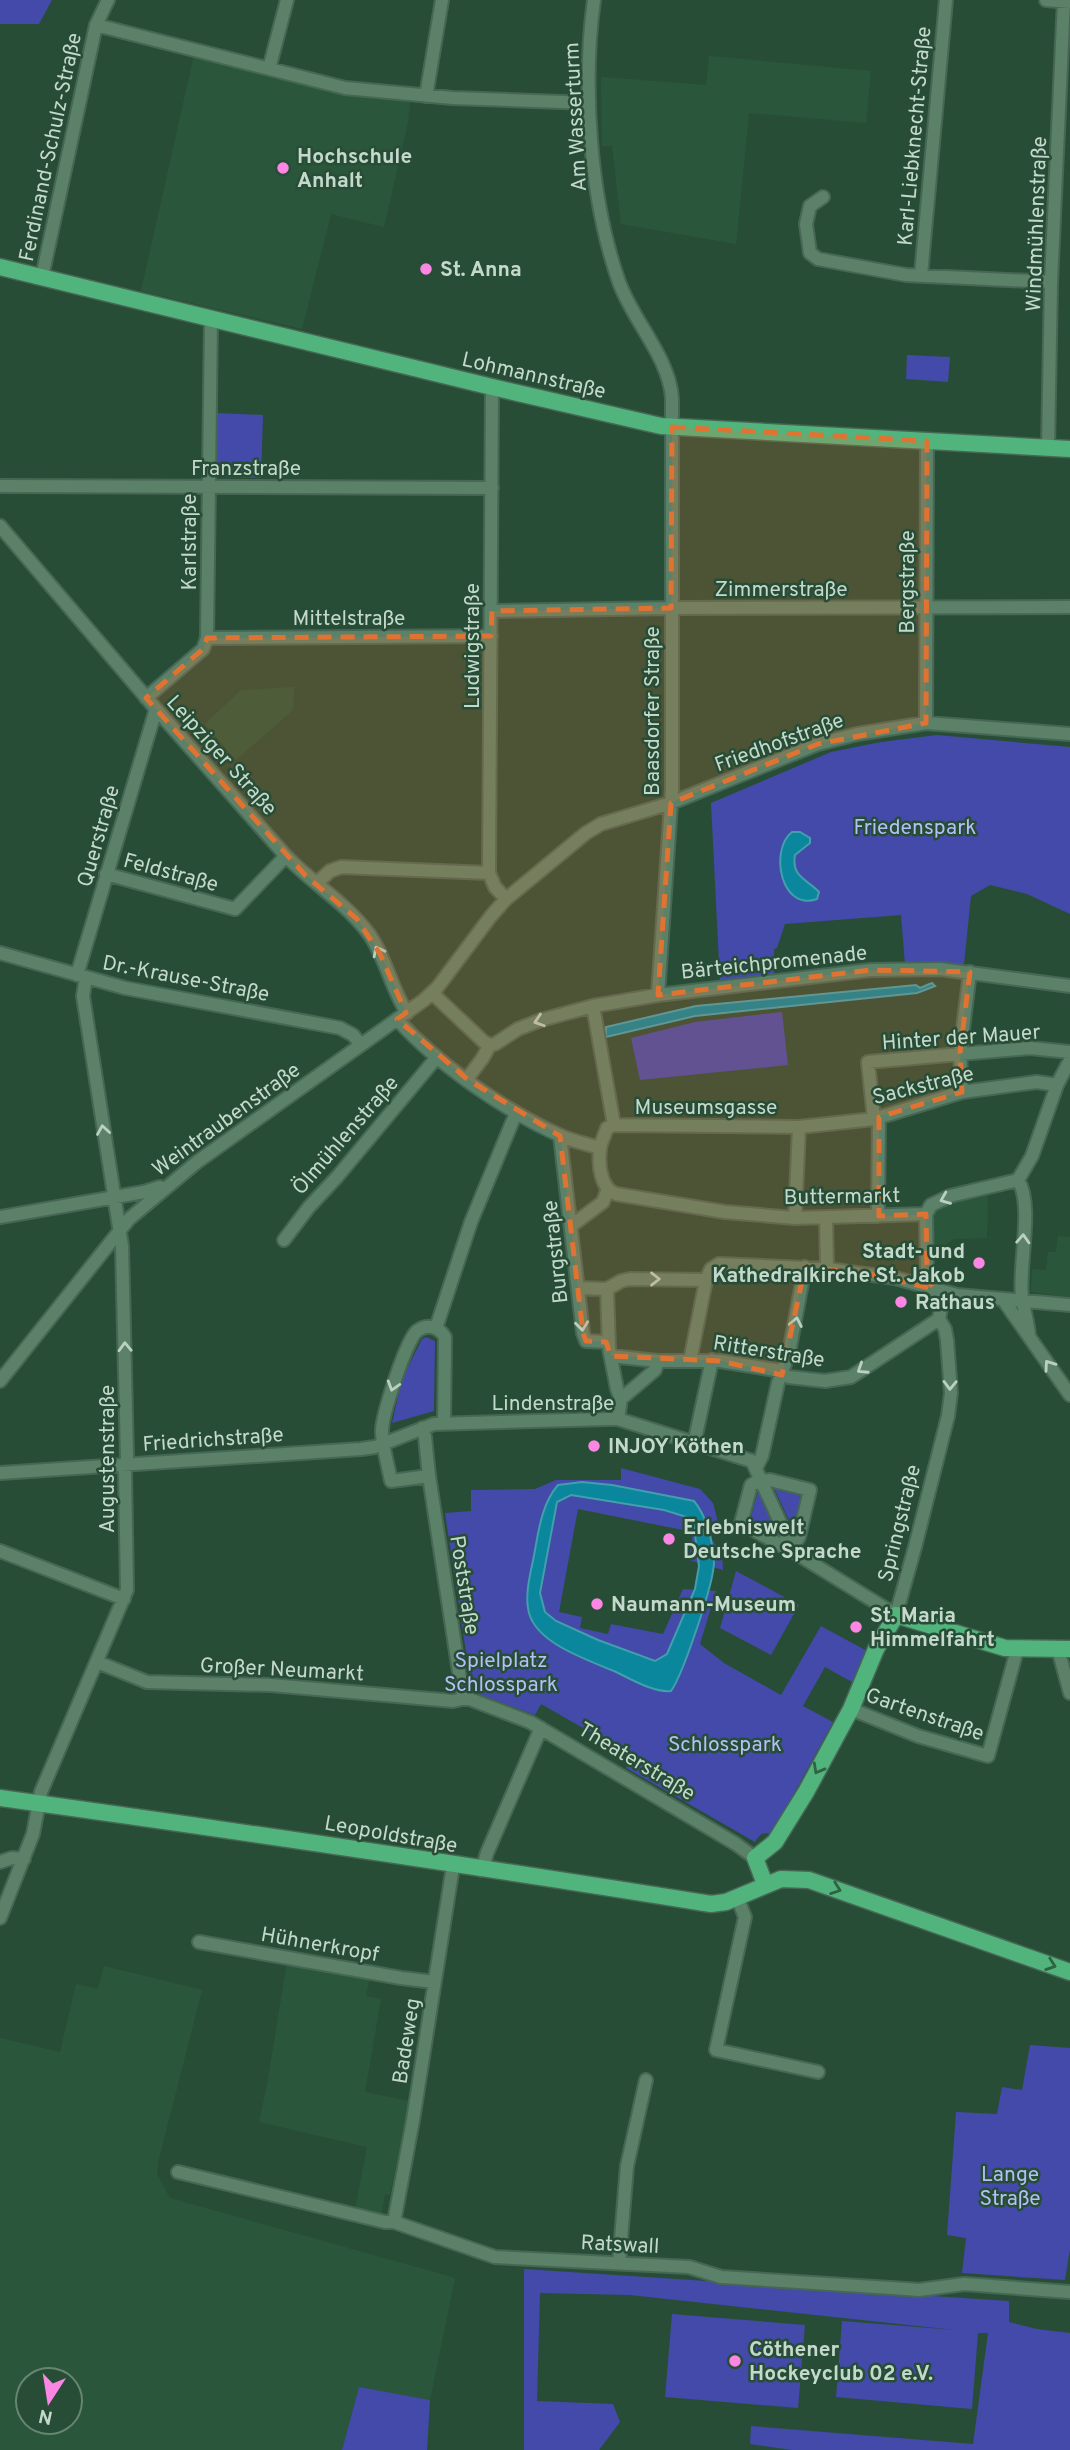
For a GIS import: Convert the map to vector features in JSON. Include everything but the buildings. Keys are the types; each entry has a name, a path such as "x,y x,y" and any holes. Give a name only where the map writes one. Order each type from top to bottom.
{"main road":[{"name":"Lohmannstraße","path":"0,267 492,387 672,427 1070,449"},
{"path":"896,1615 993,1646 1017,1650 1064,1649"},
{"name":"Springstraße","path":"755,1858 768,1849 781,1833 850,1709 876,1649 896,1615"},
{"name":"Leopoldstraße","path":"0,1798 285,1837 453,1866 711,1904 737,1898 768,1883"},
{"path":"755,1858 768,1883 789,1878 820,1883 1070,1972"}],"street":[{"name":"Ferdinand-Schulz-Straße","path":"42,277 96,25 108,0"},
{"path":"269,69 287,0"},
{"path":"426,96 442,0"},
{"name":"Am Wasserturm","path":"594,0 590,30 589,103 595,178 616,270 635,316 667,374 671,390 672,427"},
{"name":"Karl-Liebknecht-Straße","path":"921,275 946,0"},
{"path":"1046,0 1066,1"},
{"name":"Windmühlenstraße","path":"1048,448 1051,282 1066,1"},
{"path":"96,25 345,88 426,96 589,103"},
{"path":"823,197 810,206 806,224 810,253 818,259 905,275 1051,282"},
{"name":"Karlstraße","path":"207,638 211,319"},
{"name":"Ludwigstraße","path":"489,873 492,387"},
{"name":"Baasdorfer Straße","path":"658,995 671,803 672,427"},
{"name":"Bergstraße","path":"926,723 927,441"},
{"name":"Franzstraße","path":"0,486 492,488"},
{"name":"Leipziger Straße","path":"0,526 146,698 286,856 304,875 317,883 357,919 370,936 408,1032 437,1057 516,1113 561,1136 600,1149"},
{"name":"Zimmerstraße","path":"492,611 1070,607"},
{"name":"Mittelstraße","path":"207,638 491,636"},
{"path":"146,698 203,649 207,638"},
{"name":"Querstraße","path":"82,976 106,874 156,709"},
{"name":"Friedhofstraße","path":"506,899 586,833 601,824 671,803 818,744 926,723 1070,734"},
{"name":"Feldstraße","path":"106,874 235,909 286,856"},
{"path":"317,883 330,871 341,867 489,873 495,887 506,899"},
{"name":"Weintraubenstraße","path":"0,1381 118,1230 170,1183 432,993 506,899"},
{"name":"Dr.-Krause-Straße","path":"0,953 125,988 340,1028 353,1035 361,1045"},
{"name":"Bärteichpromenade","path":"490,1045 541,1020 593,1006 658,995 871,970 900,968 970,972 1070,986"},
{"path":"962,1092 960,1052 970,972"},
{"name":"Augustenstraße","path":"0,1918 24,1858 41,1793 124,1598 128,1578 122,1259 82,976"},
{"path":"432,993 490,1045 467,1079"},
{"path":"571,1226 608,1193 600,1149 607,1128 614,1125 593,1006"},
{"name":"Hinter der Mauer","path":"876,1118 868,1062 1030,1048 1070,1052"},
{"name":"Ölmühlenstraße","path":"284,1240 437,1057"},
{"path":"926,1214 931,1205 950,1196 1018,1180 1041,1136 1057,1085 1070,1060"},
{"name":"Sackstraße","path":"799,1127 876,1118 962,1092 1037,1082 1057,1085"},
{"path":"436,1328 462,1249 516,1113"},
{"path":"876,1118 878,1216"},
{"name":"Museumsgasse","path":"614,1125 799,1127"},
{"path":"795,1218 799,1127"},
{"name":"Burgstraße","path":"561,1136 584,1338 590,1342 608,1342"},
{"path":"1018,1180 1026,1197 1022,1245 1023,1300 1030,1335"},
{"path":"0,1217 144,1192 170,1183"},
{"name":"Buttermarkt","path":"608,1193 725,1212 795,1218 926,1214"},
{"name":"Springstraße","path":"896,1615 948,1416 951,1393 945,1329 939,1319 942,1302 927,1278 926,1214"},
{"path":"826,1217 827,1269"},
{"path":"690,1361 706,1280 711,1269 719,1264 827,1269 921,1284 957,1295 1070,1305"},
{"path":"804,1268 795,1325 757,1468 797,1554 896,1615"},
{"path":"579,1288 607,1289 630,1279 706,1280"},
{"path":"607,1289 608,1342 621,1399 618,1419"},
{"path":"1004,1301 1070,1395"},
{"name":"Ritterstraße","path":"611,1356 658,1361 712,1360 775,1370 782,1375 816,1382 850,1377 939,1319"},
{"path":"429,1476 391,1481 382,1430 396,1377 416,1332 425,1327 442,1331 446,1343 444,1423"},
{"path":"694,1444 712,1360"},
{"path":"621,1399 655,1370 658,1361"},
{"name":"Lindenstraße","path":"385,1443 422,1428 444,1423 618,1419 747,1459 757,1468"},
{"name":"Poststraße","path":"422,1428 461,1685 467,1698"},
{"name":"Friedrichstraße","path":"0,1473 361,1449 385,1443"},
{"path":"770,1480 810,1490 799,1537 792,1548 784,1548 741,1523 751,1485 770,1480"},
{"path":"0,1551 124,1598"},
{"path":"1064,1649 1070,1693"},
{"name":"Gartenstraße","path":"850,1709 918,1736 988,1756 1017,1650"},
{"name":"Großer Neumarkt","path":"97,1662 147,1682 271,1685 453,1701 467,1698"},
{"name":"Theaterstraße","path":"467,1698 541,1728 736,1844 755,1858"},
{"path":"482,1870 541,1728"},
{"path":"0,1862 24,1858"},
{"name":"Badeweg","path":"394,2221 413,2120 453,1866"},
{"path":"737,1898 745,1917 716,2050 818,2072"},
{"name":"Hühnerkropf","path":"199,1942 434,1982"},
{"path":"619,2263 627,2166 646,2080"},
{"name":"Ratswall","path":"178,2172 385,2222 394,2221 495,2257 689,2267 721,2277 919,2290 964,2284 1070,2292"}],"highlighted area":[{"path":"672,427 927,441 926,723 818,744 671,803 658,995 871,970 970,972 960,1053 962,1092 879,1117 879,1216 926,1214 927,1277 934,1289 870,1274 805,1267 782,1375 720,1361 611,1356 606,1342 586,1341 583,1333 560,1136 467,1079 397,1019 406,1013 380,954 357,919 305,875 146,698 203,649 207,638 491,636 492,611 671,608"}],"shaded area":[{"name":"Hochschule Anhalt","path":"194,55 268,77 346,94 410,102 408,123 384,227 331,214 302,329 141,291"},
{"path":"709,56 871,71 866,123 749,113 736,244 621,224 612,146 602,146 601,77 706,85"},
{"path":"294,687 293,710 236,760 205,724 241,690"},
{"path":"988,1196 987,1238 954,1239 938,1250 931,1242 931,1213 945,1204"},
{"path":"1058,1236 1070,1237 1070,1297 1031,1292 1032,1269 1046,1270 1048,1252 1056,1252"},
{"path":"287,1961 370,1977 366,1996 381,1999 365,2092 409,2101 390,2195 385,2194 381,2216 355,2210 367,2147 259,2122"},
{"path":"104,1966 202,1990 158,2163 157,2174 170,2198 455,2278 430,2400 359,2388 342,2450 0,2450 0,2038 60,2052 76,1984 98,1989"}],"green space":[{"path":"0,0 52,0 39,24 0,24"},
{"path":"907,355 950,357 948,382 906,379"},
{"path":"216,413 263,415 261,478 214,477"},
{"name":"Friedenspark","path":"937,735 1070,747 1070,914 1027,894 990,885 971,896 964,964 905,964 901,915 785,924 777,948 774,949 774,977 720,983 711,803 831,752"},
{"path":"782,1012 788,1065 640,1080 631,1038 695,1022"},
{"path":"426,1337 435,1341 434,1411 392,1423 402,1379 422,1339"},
{"name":"Schlosspark","path":"621,1468 700,1489 713,1503 718,1522 711,1538 722,1554 723,1570 689,1560 693,1532 578,1509 559,1612 582,1617 580,1628 608,1634 611,1624 663,1634 683,1589 716,1591 700,1644 724,1663 781,1695 821,1626 867,1651 852,1682 825,1667 803,1706 833,1722 772,1834 762,1834 755,1842 626,1768 632,1756 541,1704 535,1715 481,1695 471,1685 445,1513 471,1511 471,1490 535,1489 556,1480 621,1480"},
{"path":"773,1486 805,1494 796,1535"},
{"path":"760,1493 782,1541 749,1525 757,1494"},
{"path":"736,1571 799,1605 771,1655 720,1628"},
{"name":"Lange Straße","path":"1030,2045 1070,2048 1070,2249 1065,2280 962,2273 966,2238 947,2235 956,2112 997,2114 1002,2087 1022,2090"},
{"path":"524,2269 1009,2301 1009,2322 1070,2333 1070,2450 792,2450 750,2444 751,2426 973,2444 988,2333 978,2333 972,2409 836,2397 842,2321 955,2330 630,2295 540,2293 537,2401 613,2404 620,2422 599,2450 524,2450"},
{"name":"Cöthener Hockeyclub 02 e.V.","path":"672,2314 805,2325 798,2408 665,2397"},
{"path":"359,2387 430,2400 427,2450 342,2450"}],"water":[{"path":"792,832 800,832 810,838 810,843 795,855 794,862 801,877 819,892 817,899 805,901 795,897 782,877 781,852"},
{"path":"932,983 935,986 917,993 695,1016 606,1037 606,1027 696,1006 916,985 920,988"},
{"path":"582,1482 612,1485 694,1501 702,1514 712,1546 713,1573 690,1648 671,1691 643,1685 563,1649 540,1631 532,1620 528,1608 529,1579 545,1507 558,1485","holes":["571,1495 664,1510 690,1518 694,1527 699,1566 695,1589 667,1654 655,1661 598,1640 556,1621 545,1612 540,1593 557,1502"]}],"place":[{"name":"Hochschule Anhalt","path":"283,168"},
{"name":"St. Anna","path":"426,269"},
{"name":"Stadt- und Kathedralkirche St. Jakob","path":"979,1263"},
{"name":"Rathaus","path":"901,1302"},
{"name":"INJOY Köthen","path":"594,1446"},
{"name":"Erlebniswelt Deutsche Sprache","path":"669,1539"},
{"name":"Naumann-Museum","path":"597,1604"},
{"name":"St. Maria Himmelfahrt","path":"856,1627"},
{"name":"Cöthener Hockeyclub 02 e.V.","path":"735,2361"}],"park label":[{"name":"Spielplatz Schlosspark","path":"501,1672"}]}
